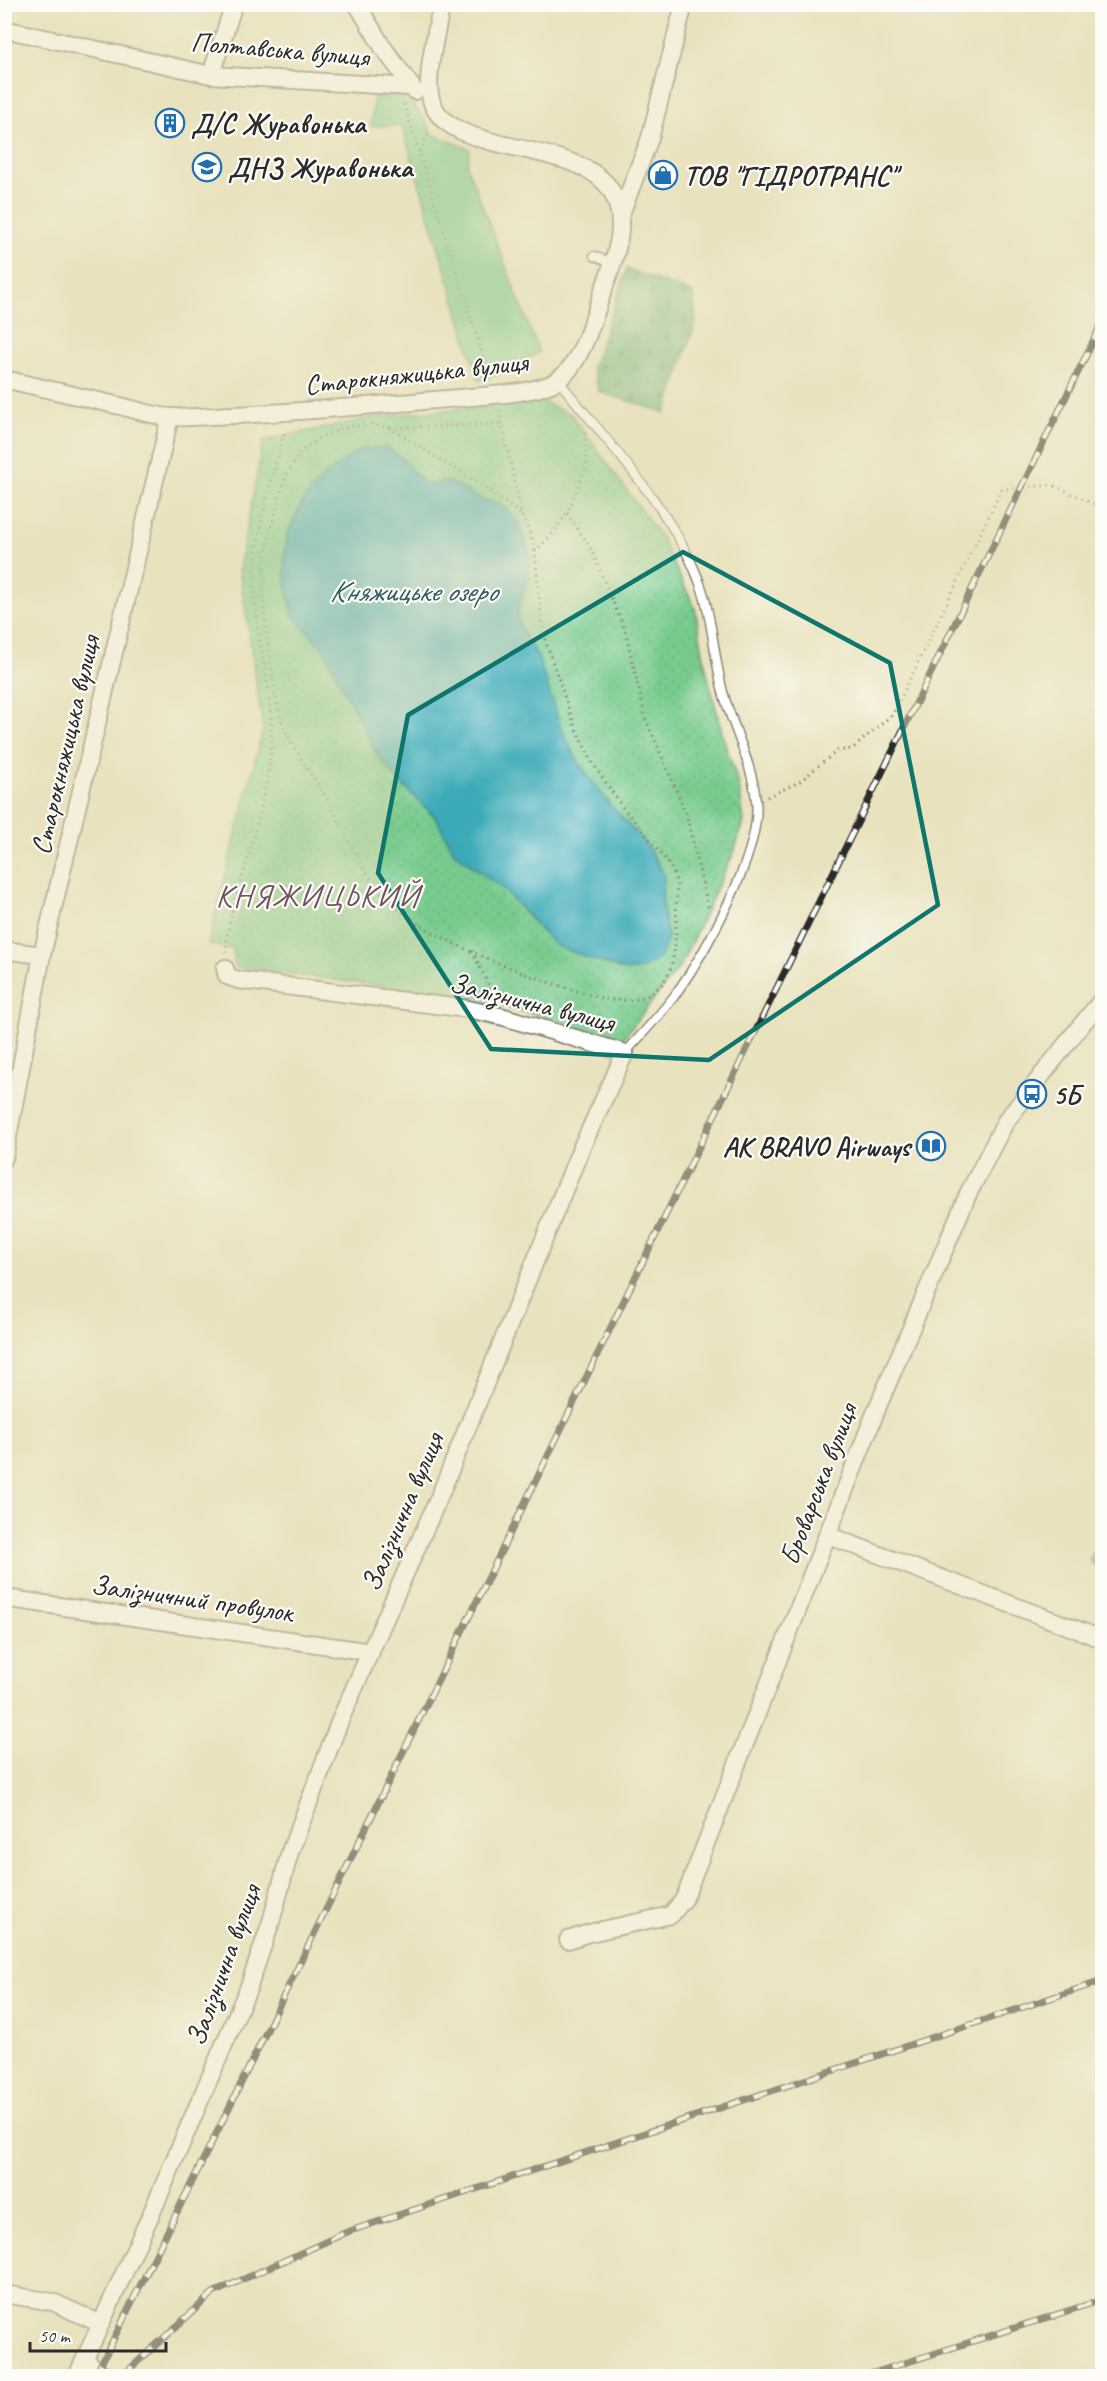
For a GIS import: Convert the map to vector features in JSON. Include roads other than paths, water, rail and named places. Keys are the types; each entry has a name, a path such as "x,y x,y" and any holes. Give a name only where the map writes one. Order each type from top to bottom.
{"street":[{"path":"211,75 234,4"},
{"path":"357,4 405,86 436,115 468,134 574,163 592,171 613,193 621,214"},
{"path":"367,4 382,46"},
{"path":"436,115 430,95 430,79 442,4"},
{"name":"Старокняжицька вулиця","path":"4,379 170,417 289,413 495,394 536,388 558,381 572,365 583,345 612,263 619,241 621,214 650,138 684,4"},
{"name":"Полтавська вулиця","path":"4,29 211,75 405,86"},
{"name":"Старокняжицька вулиця","path":"4,1158 42,955 170,417"},
{"path":"4,950 42,955"},
{"name":"Залізнична вулиця","path":"77,2376 248,1989 271,1922 290,1852 340,1718 440,1495 580,1151 625,1053 504,1017 431,1003 238,980 227,976 225,968"},
{"name":"Броварська вулиця","path":"568,1940 589,1933 671,1915 684,1899 876,1410 968,1194 1006,1121 1102,1000"},
{"path":"827,1535 1102,1639"},
{"name":"Залізничний провулок","path":"4,1598 371,1652"},
{"path":"4,2294 53,2302 101,2324"},
{"path":"85,2360 105,2376"}],"lane":[{"path":"594,256 612,263"},
{"path":"558,381 651,498 672,529 694,570 707,609 723,691 756,800 757,818 754,836 713,931 674,996 625,1053"}],"water":[{"name":"Княжицьке озеро","path":"386,447 399,456 427,485 445,481 459,486 482,500 499,503 516,519 531,556 529,576 517,614 523,633 538,657 561,728 577,760 609,804 646,844 665,876 662,894 668,937 661,956 643,969 625,971 556,946 504,890 454,852 436,818 377,755 324,650 293,615 286,585 284,557 289,530 303,501 324,476 359,450"}],"railway":[{"path":"95,2376 226,2114 1102,323"},
{"path":"122,2376 213,2293 347,2232 1102,1981"},
{"path":"864,2376 1102,2300"}],"place":[{"name":"Д/С Журавонька","path":"170,123"},
{"name":"ДНЗ Журавонька","path":"207,167"},
{"name":"ТОВ \"ГІДРОТРАНС\"","path":"663,175"},
{"name":"5Б","path":"1032,1094"},
{"name":"АК BRAVO Airways","path":"931,1146"}],"district":[{"name":"КНЯЖИЦЬКИЙ","path":"318,895"}]}
